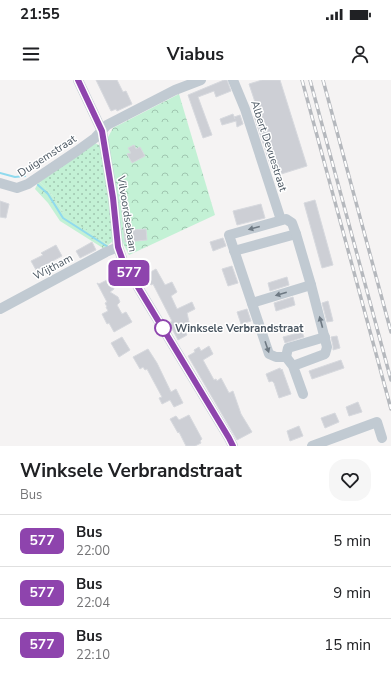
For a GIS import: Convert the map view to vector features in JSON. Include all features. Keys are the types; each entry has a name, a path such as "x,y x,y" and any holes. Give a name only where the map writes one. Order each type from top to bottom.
{"street":[{"name":"Vilvoordsebaan","path":"78,80 102,131 113,198 118,247 124,264 233,446"},
{"name":"Duigemstraat","path":"0,183 17,188 28,184 95,138 107,125 175,90 201,80"},
{"name":"Albert Devuestraat","path":"233,80 245,109 281,220"},
{"path":"286,356 276,357 269,354 229,235 286,219 292,222 296,234 327,347 325,354 293,366"},
{"path":"234,251 296,234"},
{"name":"Wijtham","path":"0,309 118,247"},
{"path":"252,303 311,285"},
{"path":"303,394 293,366 286,356 288,348 325,337"},
{"path":"312,446 377,422 382,438"}],"green space":[{"path":"179,94 215,215 129,255 122,241 107,139 113,128"},
{"path":"95,143 101,146 109,196 113,238 112,242 108,245 68,218 52,195 39,181"},
{"path":"39,181 52,195 63,212 108,245 106,250 60,221 48,203 35,189"}],"building":[{"path":"96,80 117,80 123,92 126,91 132,104 117,111 116,109 111,111"},
{"path":"227,80 231,91 216,97 214,91 198,97 212,135 203,138 188,95"},
{"path":"262,80 280,80 307,166 278,175 276,169 272,170 254,116 259,114 249,84"},
{"path":"233,114 234,117 240,115 243,124 237,127 236,121 222,125 220,119"},
{"path":"134,145 136,149 140,147 145,156 132,163 127,154 131,153 128,148"},
{"path":"127,200 131,230 146,229 147,240 125,242 121,201"},
{"path":"315,200 333,265 322,268 304,203"},
{"path":"0,201 9,204 6,218 0,217"},
{"path":"261,204 265,218 237,225 233,211"},
{"path":"223,238 226,246 213,251 210,242"},
{"path":"92,242 96,250 80,258 76,251"},
{"path":"56,245 62,256 36,270 31,261 43,255 41,253"},
{"path":"232,266 238,283 228,286 222,269"},
{"path":"156,269 165,285 172,282 177,292 171,296 177,309 192,302 195,309 187,313 189,322 182,326 187,335 178,340 169,323 172,321 153,284 151,285 145,275"},
{"path":"287,277 289,285 270,291 268,283"},
{"path":"109,279 114,289 110,292 118,297 120,302 117,305 122,314 126,312 132,322 114,332 109,323 107,324 102,314 108,311 105,303 107,302 97,283 99,284"},
{"path":"293,297 295,305 276,311 274,303"},
{"path":"328,301 333,321 327,322 322,303"},
{"path":"247,309 251,321 241,324 237,312"},
{"path":"302,332 304,337 285,343 283,337"},
{"path":"337,336 340,348 333,350 331,337"},
{"path":"122,337 130,350 119,357 111,343"},
{"path":"209,346 213,354 203,360 214,380 216,379 217,381 221,378 229,393 233,391 241,414 252,432 237,440 188,356 195,352 194,350 199,347 201,351"},
{"path":"148,349 157,363 171,392 176,389 183,403 174,407 170,400 162,404 159,398 162,397 147,369 145,370 143,367 140,369 133,357"},
{"path":"341,360 344,368 312,379 309,371"},
{"path":"280,368 281,370 282,369 291,394 279,398 274,383 272,381 269,382 266,374"},
{"path":"358,402 362,412 349,416 346,407"},
{"path":"335,413 339,422 325,428 321,418"},
{"path":"189,415 202,439 200,441 201,443 195,446 186,446 170,419 176,416 179,420"},
{"path":"299,426 303,436 290,441 287,431"}],"waterway":[{"path":"0,173 15,177 25,176"},
{"path":"38,185 48,194 63,218 108,247"}],"railway":[{"path":"302,80 391,409"},
{"path":"310,80 391,380"},
{"path":"323,80 391,332"}],"bus line":[{"name":"577","path":"78,80 102,131 113,198 118,247 124,264 233,446"}],"place":[{"name":"Winksele Verbrandstraat","path":"163,328"}]}
